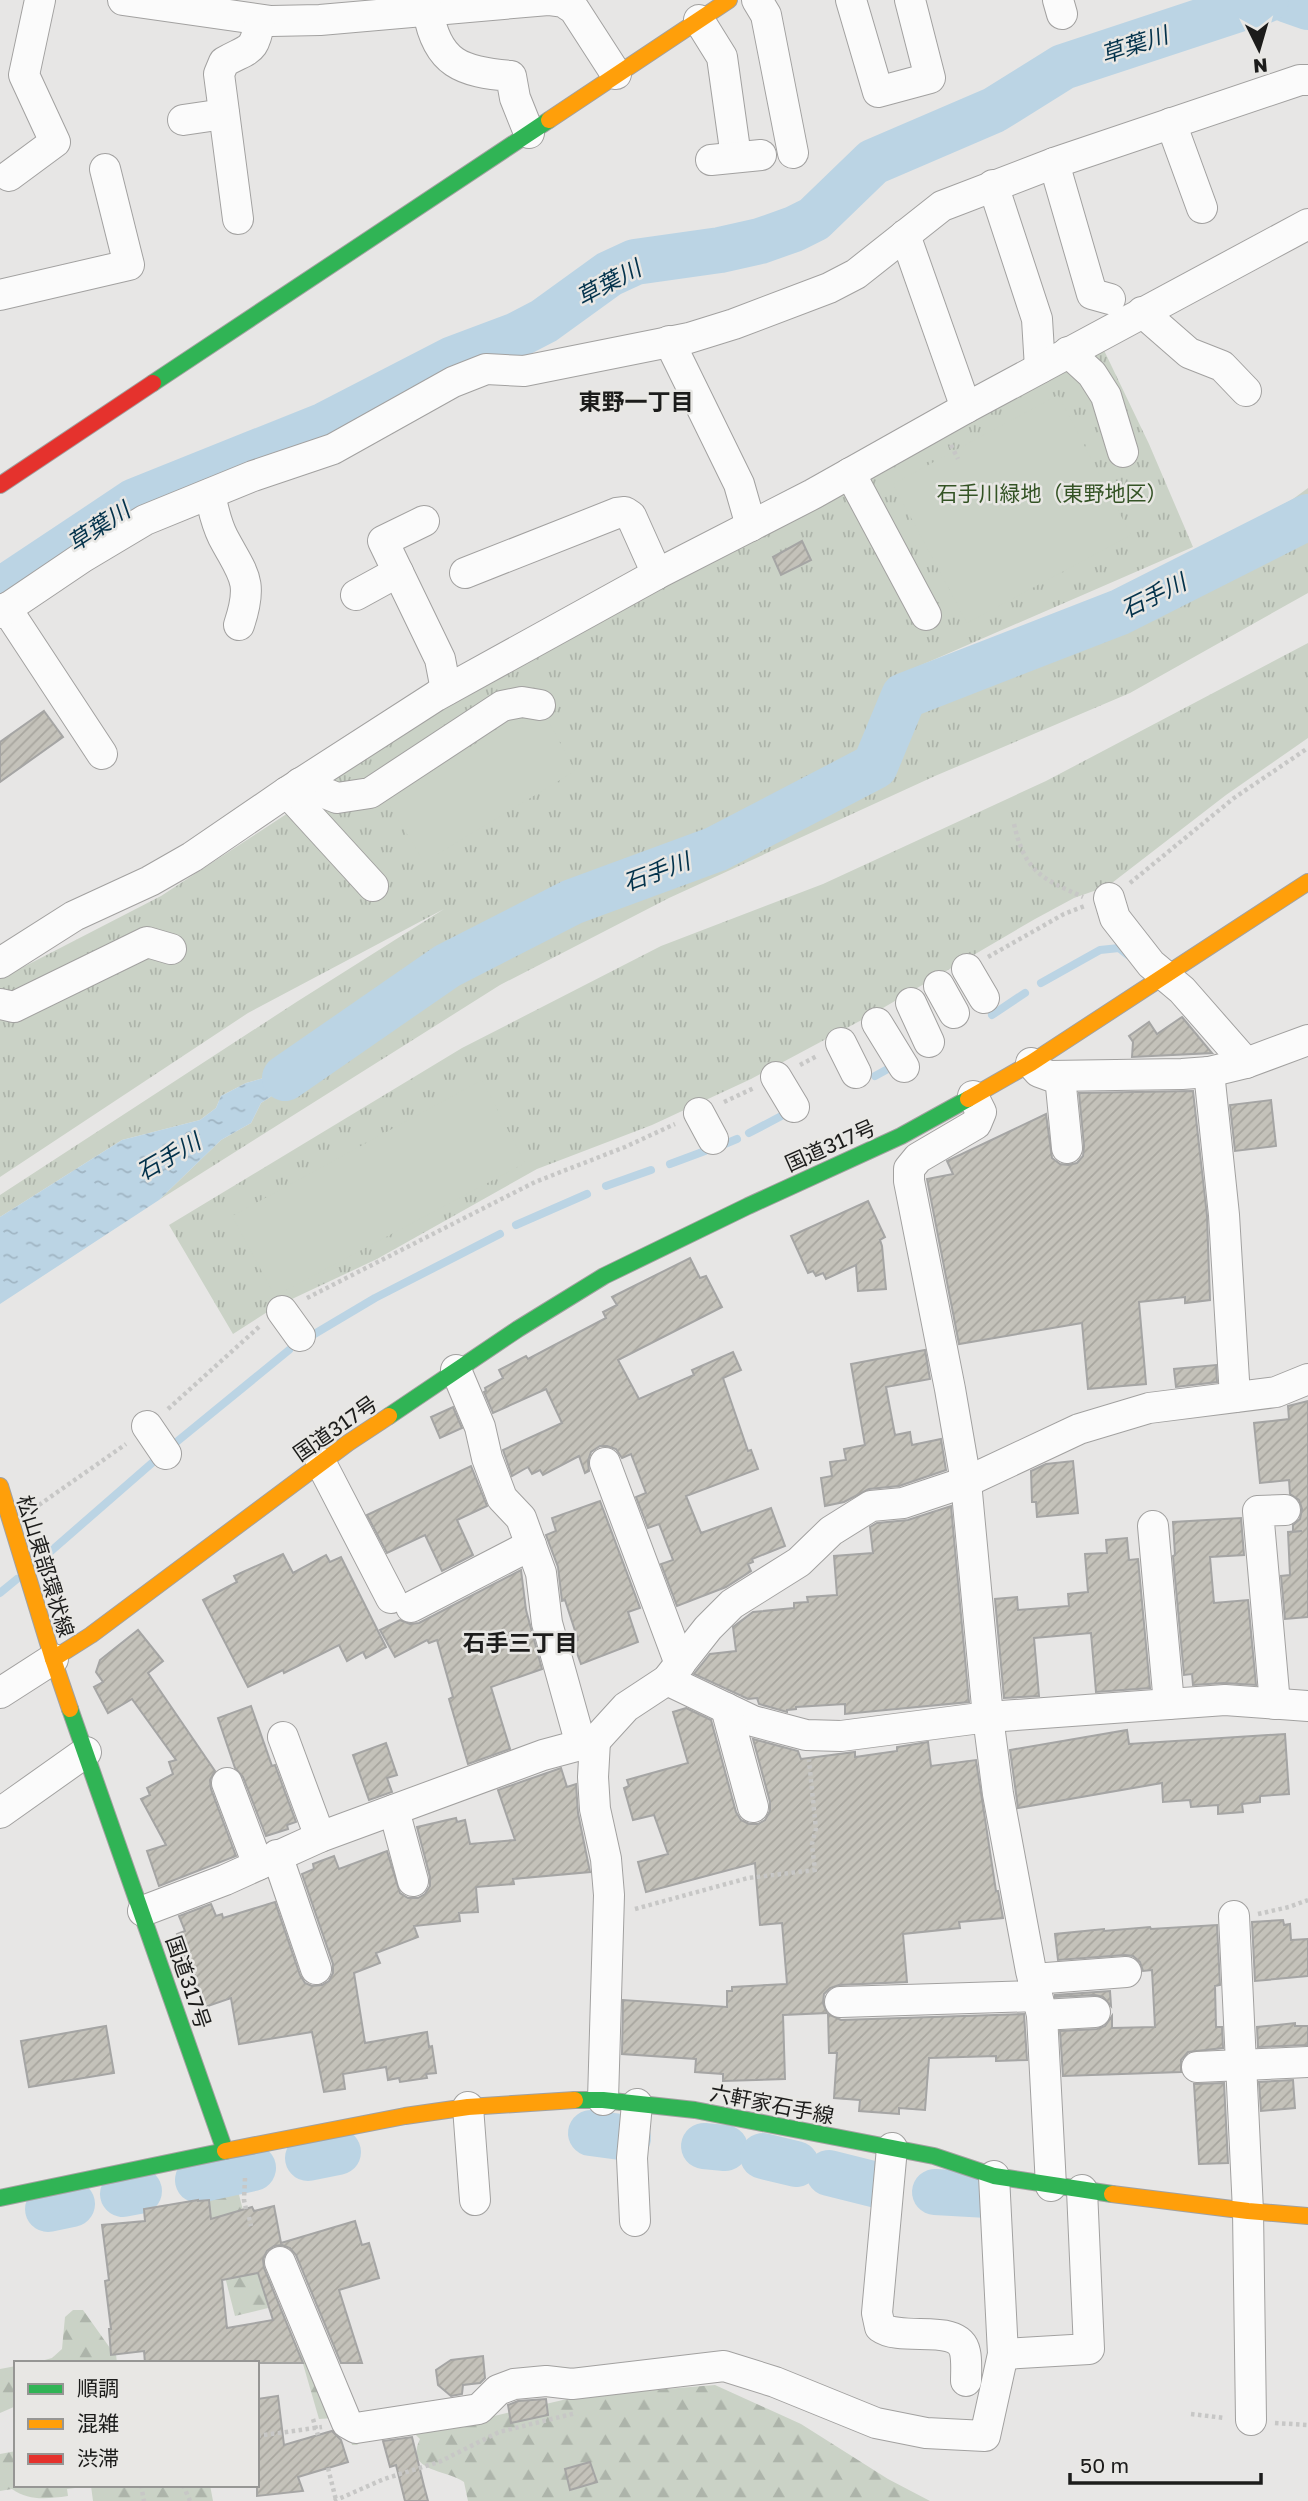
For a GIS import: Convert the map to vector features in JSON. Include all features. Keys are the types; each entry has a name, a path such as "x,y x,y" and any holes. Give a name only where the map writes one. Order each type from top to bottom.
{"main road":[{"path":"0,485 729,0"},
{"name":"国道317号","path":"225,2151 53,1659 91,1635 321,1463 518,1329 604,1276 901,1136 973,1096 1031,1063 1308,882"},
{"name":"松山東部環状線","path":"0,1486 9,1541 53,1659"},
{"name":"六軒家石手線","path":"225,2151 405,2116 468,2107 603,2100 695,2110 934,2156 994,2176 1051,2186 1308,2216"},
{"path":"0,2198 225,2151"}],"street":[{"path":"9,176 55,142 24,75 40,0"},
{"path":"123,0 172,4 260,20 320,20 428,10 460,4 548,0 563,2 574,9 616,74"},
{"path":"757,0 766,15 793,153"},
{"path":"851,0 878,92 930,78 910,0"},
{"path":"428,10 430,26 451,60 465,69 511,76 515,98 529,133"},
{"path":"238,219 219,74 224,62 249,51 257,37 260,20"},
{"path":"699,20 722,57 736,157"},
{"path":"104,743 3,610 145,520 253,476 333,449 453,382 486,369 524,371 669,341 734,324 829,288 856,274 942,206 993,184 1300,80 1308,80"},
{"path":"183,120 225,114"},
{"path":"1171,123 1202,208"},
{"path":"1054,163 1092,294 1110,299"},
{"path":"0,295 129,265 105,169"},
{"path":"993,184 1037,319 1040,368"},
{"path":"0,963 74,916 150,881 192,857 446,690 1308,224"},
{"path":"905,235 966,408"},
{"path":"1142,312 1189,353 1222,366 1246,391"},
{"path":"669,341 739,484 751,526"},
{"path":"1068,352 1092,374 1106,396 1123,452"},
{"path":"850,473 926,615"},
{"path":"210,494 215,518 245,576 246,604 239,625"},
{"path":"465,573 625,512 631,516 657,574"},
{"path":"424,521 383,541 440,659 446,690"},
{"path":"356,595 398,572"},
{"path":"294,788 337,798 370,793 502,706 522,702 540,705"},
{"path":"294,788 373,886"},
{"path":"1102,901 1151,964 1182,990 1246,1063"},
{"path":"0,1003 14,1007 147,942 171,949"},
{"path":"967,970 984,998"},
{"path":"939,986 954,1013"},
{"path":"911,1003 929,1042"},
{"path":"877,1023 904,1067"},
{"path":"841,1043 856,1073"},
{"path":"1031,1063 1039,1072 1050,1076 1182,1074 1209,1072 1306,1048"},
{"path":"1209,1072 1224,1215 1236,1397"},
{"path":"1060,1076 1067,1148"},
{"path":"776,1077 794,1107"},
{"path":"973,1096 981,1112 976,1124 918,1158 909,1168 909,1181 966,1482 998,1794 1037,1997 1051,2186"},
{"path":"699,1113 713,1139"},
{"path":"282,1311 300,1336"},
{"path":"456,1370 480,1427 487,1458 502,1498 521,1518 541,1573 547,1623 588,1743 609,1895 603,2100"},
{"path":"143,1911 225,1880 320,1837 543,1755 588,1743 626,1706 673,1672 708,1628 732,1604 799,1562 831,1531 872,1506 903,1503 966,1482 1079,1429 1149,1408 1276,1392 1308,1379"},
{"path":"147,1426 166,1454"},
{"path":"321,1463 401,1602 531,1545"},
{"path":"605,1463 673,1672 726,1708 753,1721 806,1735 841,1736 988,1717 1225,1700 1308,1706"},
{"path":"1275,1704 1274,1567 1258,1511 1285,1510"},
{"path":"1153,1526 1169,1704"},
{"path":"0,1693 53,1659"},
{"path":"726,1708 753,1807"},
{"path":"283,1737 320,1837"},
{"path":"0,1813 86,1752"},
{"path":"227,1783 267,1860 316,1969"},
{"path":"394,1810 413,1881"},
{"path":"1234,1916 1248,2211 1251,2420"},
{"path":"840,2002 1037,1997 1126,1972"},
{"path":"1037,1997 1095,2012"},
{"path":"1197,2067 1308,2062"},
{"path":"635,2221 632,2158 637,2104"},
{"path":"468,2107 475,2200"},
{"path":"892,2148 877,2314 880,2327 889,2333 948,2335 960,2341 965,2352 966,2381"},
{"path":"280,2262 347,2423 356,2428 479,2409 498,2390 514,2384 546,2381 572,2385 724,2366 775,2382 876,2423 926,2433 985,2436 1003,2354 994,2176"},
{"path":"1003,2354 1089,2349 1082,2190"}],"path":[{"path":"967,970 1064,914 1102,901 1234,798 1308,747"},
{"path":"1014,824 1018,844 1029,864 1043,879 1102,901"},
{"path":"9,1541 47,1501 109,1457 218,1366 264,1322 282,1311 535,1182 625,1147 776,1077 841,1043"},
{"path":"607,1917 748,1878 815,1870 811,1844 816,1829 806,1735"},
{"path":"1234,1916 1265,1913 1308,1900"},
{"path":"245,2179 246,2209"},
{"path":"249,2217 251,2226"},
{"path":"328,2468 336,2501 384,2479 439,2462 499,2432 585,2412"},
{"path":"259,2436 347,2423"}],"green space":[{"name":"石手川緑地（東野地区）","path":"1100,342 1149,444 1193,547 894,677 1119,595 1293,499 1308,488 1308,593 1130,693 935,776 669,898 500,985 159,1200 221,1140 251,1123 261,1103 326,1061 335,1043 274,1075 246,1083 221,1096 216,1108 200,1120 122,1140 0,1217 0,1195 444,909 248,1013 0,1177 0,979 161,896 285,815 358,758 439,703"},
{"path":"1058,395 1131,535 967,623 893,484"},
{"path":"1308,643 1308,738 1226,795 1108,886 1074,898 1035,919 871,1015 751,1079 652,1125 537,1169 377,1259 275,1307 233,1334 169,1225 462,1048 661,946 823,884 1046,781"},
{"path":"540,705 575,771 424,862 385,798"},
{"path":"482,1080 525,1163 275,1296 232,1216"},
{"path":"236,2183 268,2308 235,2316 203,2191"},
{"path":"281,2288 334,2418 319,2419"},
{"path":"73,2310 83,2310 110,2348 111,2354 116,2354 117,2361 41,2361 52,2358 62,2349 65,2317"},
{"path":"14,2366 14,2407 0,2413 0,2369"},
{"path":"715,2385 801,2424 888,2479 930,2501 468,2501 464,2482 429,2468 417,2458 420,2439 414,2433 362,2441 357,2445 352,2445 351,2439 353,2435 494,2416 580,2396"},
{"path":"14,2451 14,2487 83,2487 67,2489 68,2496 45,2498 25,2496 12,2489 0,2491 0,2454"},
{"path":"91,2487 210,2487 213,2501 93,2501"}],"water":[{"path":"336,1042 326,1061 261,1103 251,1123 221,1140 159,1200 0,1304 0,1217 122,1140 200,1120 216,1108 221,1096 246,1083 274,1075"}],"building":[{"path":"802,541 811,560 781,575 773,557"},
{"path":"44,711 63,737 0,782 0,742"},
{"path":"1182,1017 1212,1053 1132,1057 1133,1042 1129,1036 1149,1022 1157,1034"},
{"path":"1193,1091 1207,1216 1210,1300 1185,1303 1185,1297 1139,1302 1146,1384 1088,1389 1082,1323 959,1344 927,1179 953,1174 947,1161 1046,1114 1052,1158 1060,1164 1077,1163 1083,1156 1084,1146 1079,1093"},
{"path":"1271,1100 1276,1146 1235,1151 1230,1105"},
{"path":"868,1201 885,1237 880,1240 886,1289 858,1291 856,1265 826,1279 823,1273 816,1276 813,1271 808,1273 791,1236"},
{"path":"690,1258 700,1278 706,1276 722,1307 618,1360 639,1399 694,1375 692,1370 733,1352 741,1370 723,1378 748,1451 751,1450 758,1469 686,1496 701,1533 771,1508 785,1546 752,1559 753,1562 748,1564 751,1571 726,1587 677,1606 661,1564 673,1560 659,1524 648,1528 636,1497 646,1493 631,1454 622,1458 616,1449 600,1446 591,1452 589,1471 585,1473 579,1456 543,1475 540,1470 532,1474 528,1467 512,1476 503,1450 562,1423 546,1389 493,1413 484,1392 485,1388 503,1378 499,1370 526,1356 528,1359 606,1318 603,1312 617,1305 612,1297"},
{"path":"925,1350 930,1379 886,1387 895,1435 910,1432 912,1445 941,1439 946,1470 899,1486 869,1489 844,1502 825,1506 821,1478 832,1476 830,1462 846,1460 844,1449 865,1445 851,1364"},
{"path":"1216,1365 1217,1382 1176,1387 1174,1369"},
{"path":"1308,1401 1308,1617 1285,1619 1281,1576 1290,1575 1288,1532 1293,1532 1293,1525 1300,1519 1302,1509 1299,1500 1290,1494 1289,1480 1260,1483 1254,1423 1289,1419 1288,1406"},
{"path":"453,1407 462,1428 440,1438 431,1417"},
{"path":"1073,1461 1078,1513 1037,1517 1036,1502 1032,1502 1031,1471 1046,1464"},
{"path":"471,1466 487,1506 457,1520 473,1555 442,1571 425,1535 387,1553 367,1515"},
{"path":"600,1501 640,1608 628,1612 638,1642 581,1664 573,1642 578,1640 565,1600 562,1601 558,1567 546,1535 556,1531 552,1518"},
{"path":"951,1506 969,1702 845,1714 845,1704 796,1707 787,1712 759,1704 757,1698 748,1699 694,1674 710,1654 736,1651 733,1627 753,1612 794,1608 794,1603 808,1602 807,1597 837,1595 834,1556 873,1553 870,1527 877,1523 908,1520"},
{"path":"1241,1518 1244,1555 1210,1557 1214,1603 1248,1600 1256,1685 1193,1685 1192,1674 1184,1675 1173,1556 1173,1522"},
{"path":"1127,1538 1129,1560 1138,1559 1150,1688 1096,1692 1091,1633 1034,1638 1039,1696 1004,1698 995,1599 1017,1597 1018,1610 1069,1606 1068,1594 1088,1592 1085,1554 1107,1553 1106,1540"},
{"path":"283,1554 293,1573 326,1555 330,1562 341,1557 386,1647 366,1658 363,1652 347,1661 339,1645 284,1673 283,1670 248,1687 203,1600 237,1582 234,1576"},
{"path":"521,1570 526,1610 542,1669 491,1687 510,1749 468,1764 449,1699 453,1697 437,1640 429,1643 427,1640 395,1657 380,1630 400,1620 410,1624 419,1623"},
{"path":"138,1630 163,1661 148,1673 215,1771 210,1780 211,1789 236,1856 159,1886 147,1851 166,1845 141,1799 150,1795 147,1788 173,1774 169,1762 176,1760 132,1699 108,1713 94,1687 103,1682 96,1672 100,1660"},
{"path":"251,1706 272,1766 275,1765 296,1822 287,1825 288,1829 266,1836 243,1777 235,1768 218,1718"},
{"path":"686,1708 711,1720 736,1812 741,1820 749,1824 758,1824 765,1820 770,1811 753,1739 798,1751 801,1759 855,1752 855,1757 897,1751 897,1747 928,1742 931,1766 976,1760 996,1891 1003,1918 959,1922 960,1928 903,1934 907,1982 839,1985 824,1994 823,2003 827,2013 783,2015 785,2079 723,2081 723,2074 695,2072 696,2059 622,2054 623,2000 727,2007 727,1991 732,1991 732,1987 787,1984 782,1923 760,1925 755,1863 646,1892 638,1862 668,1854 654,1815 633,1820 624,1788 629,1786 627,1780 688,1763 673,1712"},
{"path":"1127,1730 1129,1744 1285,1734 1289,1794 1260,1796 1260,1802 1242,1804 1243,1812 1218,1814 1218,1805 1191,1807 1190,1800 1163,1802 1162,1783 1018,1808 1010,1750"},
{"path":"386,1743 397,1775 387,1778 392,1792 369,1800 353,1755"},
{"path":"561,1768 567,1787 576,1784 578,1813 590,1872 513,1879 514,1884 476,1887 478,1912 459,1913 460,1921 414,1926 418,1937 376,1953 380,1963 354,1973 365,2043 427,2032 436,2073 426,2074 427,2078 400,2082 399,2078 388,2080 386,2067 343,2074 345,2089 324,2092 312,2032 239,2044 231,1998 205,2007 189,1958 185,1959 177,1934 185,1931 179,1916 211,1904 216,1916 222,1914 223,1918 275,1902 300,1975 305,1983 312,1986 322,1985 329,1981 333,1964 302,1874 314,1869 313,1864 334,1856 339,1869 387,1851 400,1893 408,1898 418,1898 425,1894 430,1886 430,1877 417,1827 456,1818 457,1822 465,1820 470,1844 515,1840 498,1790"},
{"path":"1283,1920 1284,1925 1290,1924 1291,1940 1308,1939 1308,1976 1255,1981 1252,1922"},
{"path":"1217,1925 1220,1985 1215,1986 1216,2027 1222,2027 1223,2048 1188,2052 1181,2060 1181,2072 1063,2076 1060,2031 1097,2029 1105,2026 1112,2016 1112,2028 1155,2027 1152,1970 1143,1971 1140,1962 1133,1956 1125,1955 1058,1960 1055,1934 1104,1929"},
{"path":"1110,1991 1111,2006 1103,1997 1095,1995 1055,1997 1055,1995"},
{"path":"828,2014 841,2020 1024,2014 1027,2060 996,2061 996,2056 929,2058 925,2110 899,2108 899,2114 859,2111 860,2100 834,2098 837,2053 829,2053"},
{"path":"1295,2023 1295,2026 1308,2026 1308,2045 1258,2047 1257,2027"},
{"path":"106,2026 114,2073 29,2087 21,2041"},
{"path":"1293,2080 1295,2108 1261,2111 1259,2082"},
{"path":"1224,2083 1228,2163 1199,2164 1194,2084"},
{"path":"198,2200 209,2200 211,2219 252,2207 254,2211 274,2206 281,2243 355,2221 362,2245 369,2243 379,2278 339,2290 362,2363 341,2363 296,2255 290,2248 282,2245 267,2251 263,2259 264,2268 303,2363 145,2361 144,2351 111,2355 111,2329 105,2281 109,2280 102,2225 145,2221 144,2209","holes":["258,2273 273,2320 227,2328 222,2280"]},
{"path":"483,2356 485,2378 480,2383 463,2385 462,2394 451,2396 438,2385 436,2370 451,2360"},
{"path":"278,2396 284,2445 332,2431 341,2440 348,2462 298,2477 303,2491 257,2496 259,2399"},
{"path":"546,2399 548,2415 511,2423 508,2405 518,2401"},
{"path":"412,2437 428,2501 405,2501 396,2465 390,2467 383,2441"},
{"path":"590,2462 597,2482 570,2490 565,2469"}],"waterway":[{"name":"草葉川","path":"0,591 135,501 325,425 453,359 517,335 544,321 609,274 635,262 720,250 760,241 794,229 814,219 873,162 994,110 1063,67 1266,0"},
{"name":"草葉川","path":"1288,0 1308,7"},
{"name":"草葉川","path":"1296,3 1300,0"},
{"name":"石手川","path":"285,1078 447,966 572,902 716,849 875,766 904,696 1120,612 1308,517"},
{"path":"1041,983 1100,950 1119,948 1128,955"},
{"path":"992,1015 1025,993"},
{"path":"875,1076 897,1064"},
{"path":"749,1133 787,1113"},
{"path":"720,1146 737,1139"},
{"path":"670,1164 705,1151"},
{"path":"606,1186 651,1170"},
{"path":"516,1225 587,1194"},
{"path":"306,1339 375,1298 500,1234"},
{"path":"174,1444 289,1350"},
{"path":"35,1565 152,1463"},
{"path":"0,1593 17,1579"},
{"path":"591,2133 628,2138"},
{"path":"704,2146 725,2148"},
{"path":"308,2158 338,2152"},
{"path":"763,2156 796,2164"},
{"path":"198,2180 253,2168"},
{"path":"829,2173 877,2185"},
{"path":"123,2194 139,2191"},
{"path":"935,2192 988,2195"},
{"path":"48,2209 72,2204"}],"traffic: fast":[{"path":"153,383 549,120"},
{"path":"389,1416 518,1329 604,1276 901,1136 968,1099"},
{"path":"0,2198 225,2151 70,1709"},
{"path":"575,2100 603,2100 695,2110 934,2156 994,2176 1112,2194"}],"traffic: slow":[{"path":"549,120 729,0"},
{"path":"968,1099 1031,1063 1308,882"},
{"path":"70,1709 53,1659 91,1635 348,1443 389,1416"},
{"path":"0,1486 53,1659"},
{"path":"225,2151 405,2116 468,2107 575,2100"},
{"path":"1112,2194 1308,2216"}],"traffic: jam":[{"path":"0,485 153,383"}],"district":[{"name":"東野一丁目","path":"636,401"},
{"name":"石手三丁目","path":"520,1642"}]}
